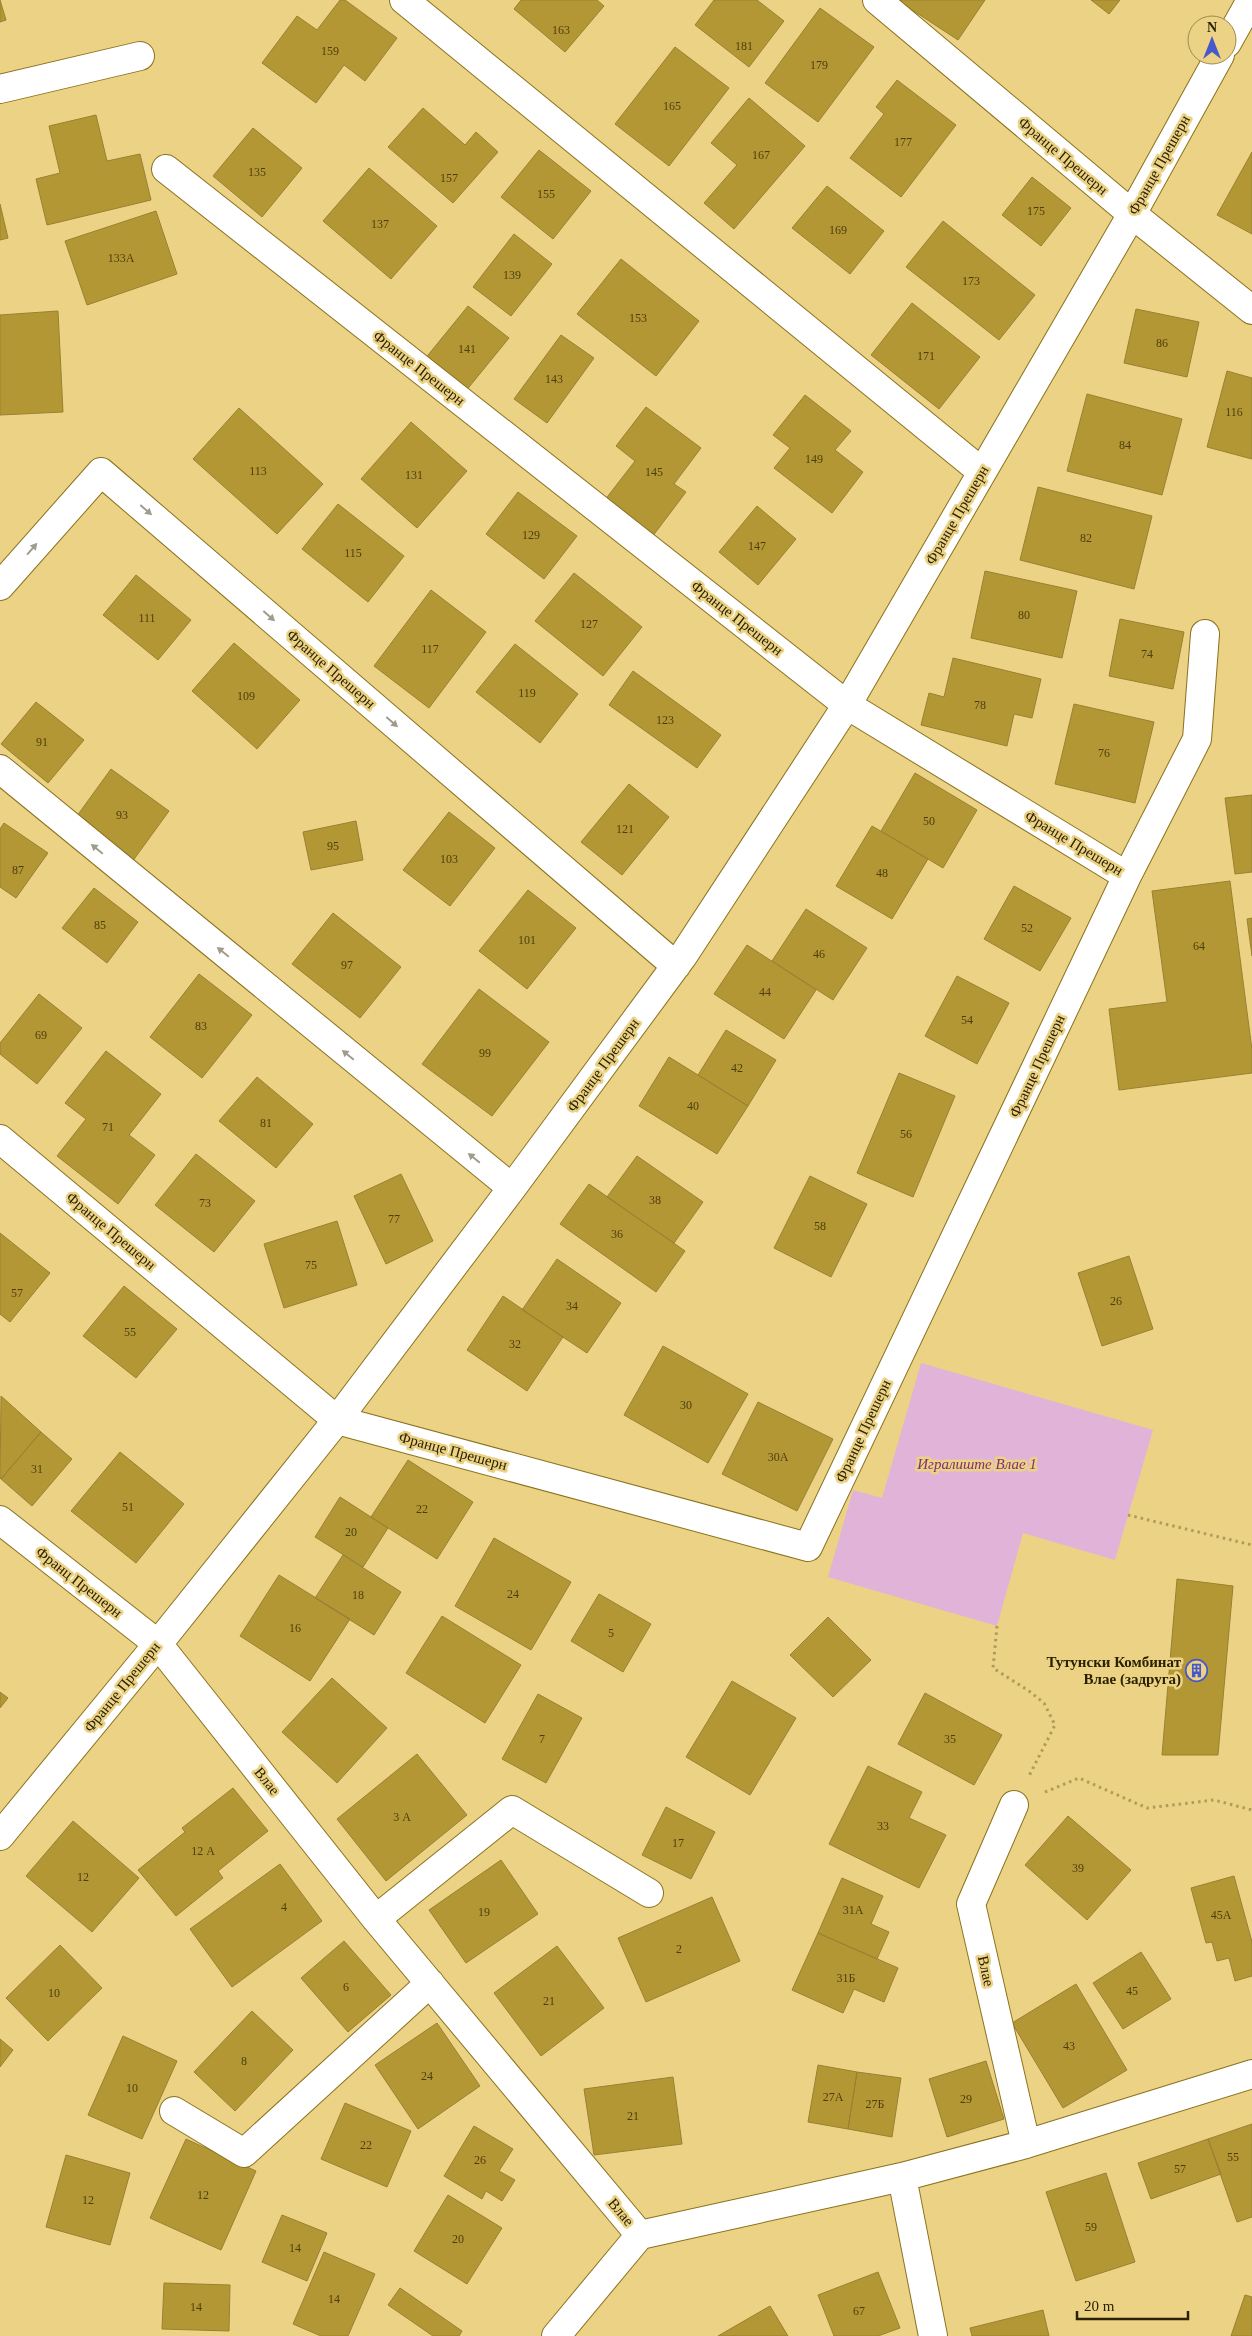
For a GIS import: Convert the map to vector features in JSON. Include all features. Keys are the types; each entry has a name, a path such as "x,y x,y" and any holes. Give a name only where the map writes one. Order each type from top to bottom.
{"street":[{"path":"404,0 982,472"},
{"name":"Франце Прешерн","path":"877,0 1132,214 1252,310"},
{"path":"1237,25 1251,0"},
{"path":"0,89 140,56"},
{"name":"Францe Прешерн","path":"0,1836 158,1644 337,1420 676,966 847,705 1132,214 1214,65"},
{"name":"Франце Прешерн","path":"166,169 847,705 1127,876 1197,740 1205,634"},
{"name":"Францe Прешерн","path":"0,586 102,472 676,966"},
{"path":"0,769 512,1188"},
{"name":"Францe Прешерн","path":"0,1139 337,1420 808,1547 1127,876"},
{"name":"Франц Прешерн","path":"0,1520 158,1644"},
{"name":"Влае","path":"158,1644 376,1919 640,2235 902,2177 1026,2144 1252,2074"},
{"name":"Влае","path":"1014,1805 971,1904 1026,2144"},
{"path":"376,1919 512,1810 649,1893"},
{"path":"174,2111 244,2153 430,1983"},
{"path":"902,2177 933,2336"},
{"path":"556,2336 640,2235"}],"path":[{"path":"1128,1515 1252,1546"},
{"path":"997,1626 993,1668 1044,1703 1055,1725 1014,1805"},
{"path":"1014,1805 1079,1778 1147,1808 1214,1800 1252,1810"}],"green space":[{"name":"Игралиште Влае 1","path":"921,1363 1153,1430 1115,1560 1023,1533 997,1626 828,1577 853,1490 882,1498"}],"building":[{"path":"0,0 6,20 0,22"},
{"path":"340,0 345,0 397,38 365,81 344,65 316,103 262,63 297,16 317,30"},
{"path":"521,0 597,0 604,6 565,52 514,9"},
{"path":"714,0 757,0 784,21 749,67 695,25"},
{"path":"897,0 985,0 958,40"},
{"path":"1091,0 1120,0 1109,14"},
{"path":"820,8 874,47 818,122 765,83"},
{"path":"675,47 729,88 669,166 615,124"},
{"path":"897,80 956,125 901,197 850,158 884,114 876,107"},
{"path":"749,98 805,146 734,229 704,203 737,165 711,143"},
{"path":"423,108 465,145 476,132 498,152 453,203 388,147"},
{"path":"96,115 107,161 140,154 151,200 47,225 36,179 60,173 49,126"},
{"path":"253,128 302,168 262,217 213,176"},
{"path":"539,150 591,191 553,239 501,197"},
{"path":"1252,152 1252,234 1217,215"},
{"path":"369,168 437,226 391,279 323,221"},
{"path":"1032,177 1071,208 1041,246 1002,215"},
{"path":"827,186 884,231 850,274 792,228"},
{"path":"0,204 8,238 0,240"},
{"path":"156,211 177,274 87,305 65,241"},
{"path":"943,221 1035,295 999,340 906,267"},
{"path":"514,234 552,264 511,316 473,287"},
{"path":"621,259 699,321 656,376 577,314"},
{"path":"912,303 980,357 939,409 871,355"},
{"path":"468,306 509,338 465,392 424,360"},
{"path":"1136,309 1199,322 1187,377 1124,363"},
{"path":"58,311 63,412 0,415 0,315"},
{"path":"561,335 594,358 547,423 514,399"},
{"path":"1227,371 1252,378 1252,459 1207,447"},
{"path":"1087,394 1182,419 1162,495 1067,471"},
{"path":"805,395 851,431 835,450 863,472 832,513 774,468 790,448 773,435"},
{"path":"646,407 701,448 674,484 686,492 649,541 601,505 635,461 616,446"},
{"path":"239,408 323,484 277,534 193,459"},
{"path":"411,422 467,471 417,528 361,479"},
{"path":"1038,487 1152,516 1134,589 1020,560"},
{"path":"518,492 577,536 544,579 486,534"},
{"path":"338,504 404,556 368,602 302,549"},
{"path":"757,506 796,539 758,585 719,552"},
{"path":"985,571 1077,591 1062,658 971,638"},
{"path":"574,573 642,627 603,676 535,621"},
{"path":"136,575 191,620 158,660 103,615"},
{"path":"431,590 486,632 429,708 374,666"},
{"path":"1120,619 1184,632 1173,689 1109,676"},
{"path":"234,643 300,700 257,749 192,691"},
{"path":"515,644 578,694 540,743 476,692"},
{"path":"953,658 1041,679 1032,718 1014,714 1007,746 921,725 929,693 944,697"},
{"path":"633,671 721,735 697,768 609,705"},
{"path":"36,702 84,740 48,783 1,744"},
{"path":"1074,704 1154,722 1135,803 1055,784"},
{"path":"111,769 169,811 132,862 74,820"},
{"path":"915,773 977,810 943,868 881,831"},
{"path":"629,784 669,817 622,875 581,842"},
{"path":"1252,795 1252,872 1235,874 1225,798"},
{"path":"449,812 495,848 450,906 403,870"},
{"path":"356,821 363,860 311,870 303,832"},
{"path":"4,823 48,853 16,898 0,887 0,829"},
{"path":"872,826 928,859 892,919 836,886"},
{"path":"1230,881 1252,1050 1252,1073 1119,1090 1109,1009 1167,1002 1152,891"},
{"path":"1014,886 1071,918 1040,971 984,939"},
{"path":"94,888 138,922 107,963 62,928"},
{"path":"528,890 576,928 527,989 479,951"},
{"path":"806,909 867,948 833,1000 772,961"},
{"path":"333,913 401,967 360,1018 292,964"},
{"path":"1252,918 1252,956 1247,919"},
{"path":"747,945 816,990 784,1039 714,994"},
{"path":"199,974 252,1015 202,1078 150,1037"},
{"path":"957,976 1009,1003 977,1064 925,1036"},
{"path":"479,989 549,1042 492,1116 422,1064"},
{"path":"39,994 82,1028 37,1084 0,1054 0,1043"},
{"path":"726,1030 776,1060 748,1106 698,1075"},
{"path":"106,1051 161,1094 129,1135 155,1155 118,1204 57,1156 86,1119 65,1103"},
{"path":"669,1057 748,1106 717,1154 639,1106"},
{"path":"899,1073 955,1096 913,1197 857,1173"},
{"path":"257,1077 313,1124 276,1168 219,1121"},
{"path":"196,1154 255,1201 214,1252 155,1205"},
{"path":"637,1156 703,1202 674,1243 607,1197"},
{"path":"401,1174 433,1241 386,1264 354,1196"},
{"path":"810,1176 867,1204 831,1277 774,1248"},
{"path":"589,1184 685,1251 656,1292 560,1224"},
{"path":"337,1221 357,1285 284,1308 264,1244"},
{"path":"0,1233 50,1273 10,1322 0,1314"},
{"path":"1129,1256 1153,1329 1102,1346 1078,1273"},
{"path":"557,1259 621,1303 587,1353 522,1310"},
{"path":"124,1286 177,1329 136,1378 83,1336"},
{"path":"503,1296 563,1337 527,1391 467,1350"},
{"path":"663,1346 748,1394 708,1463 624,1415"},
{"path":"1,1396 41,1432 1,1479 0,1478"},
{"path":"758,1402 833,1439 797,1511 722,1474"},
{"path":"41,1432 72,1459 32,1506 1,1479"},
{"path":"120,1452 184,1504 136,1563 71,1511"},
{"path":"408,1460 473,1502 437,1559 371,1517"},
{"path":"340,1497 388,1528 363,1567 315,1537"},
{"path":"494,1538 571,1582 531,1650 455,1606"},
{"path":"343,1555 401,1592 374,1635 315,1598"},
{"path":"279,1575 350,1619 310,1681 240,1636"},
{"name":"Тутунски Комбинат Влае (задруга)","path":"1177,1579 1233,1586 1218,1755 1162,1755"},
{"path":"599,1594 651,1624 623,1672 571,1641"},
{"path":"442,1616 521,1665 485,1723 406,1673"},
{"path":"828,1617 871,1660 833,1697 790,1655"},
{"path":"332,1678 387,1728 337,1783 282,1732"},
{"path":"732,1681 796,1718 750,1795 686,1757"},
{"path":"0,1692 8,1698 0,1708"},
{"path":"925,1693 1002,1735 974,1785 898,1744"},
{"path":"538,1694 582,1718 546,1783 502,1759"},
{"path":"417,1754 467,1815 386,1881 337,1819"},
{"path":"868,1766 922,1792 909,1818 946,1835 919,1888 829,1844"},
{"path":"233,1788 268,1831 218,1871 223,1878 176,1916 138,1870 185,1832 182,1828"},
{"path":"666,1807 715,1832 691,1879 642,1855"},
{"path":"1068,1816 1131,1870 1087,1920 1025,1865"},
{"path":"73,1821 139,1878 92,1932 26,1876"},
{"path":"501,1860 538,1914 466,1963 429,1910"},
{"path":"280,1864 322,1921 232,1987 190,1929"},
{"path":"1234,1876 1252,1942 1252,1976 1235,1981 1229,1958 1217,1961 1212,1942 1206,1943 1191,1888"},
{"path":"842,1878 883,1896 871,1924 889,1932 877,1959 818,1933"},
{"path":"712,1897 740,1961 646,2002 618,1938"},
{"path":"818,1933 898,1968 884,2002 854,1989 843,2013 792,1990"},
{"path":"344,1941 391,1995 348,2032 301,1978"},
{"path":"60,1945 102,1988 48,2041 6,1998"},
{"path":"557,1946 604,2008 541,2056 494,1993"},
{"path":"1141,1952 1171,1999 1123,2029 1093,1983"},
{"path":"1076,1984 1127,2070 1063,2108 1012,2023"},
{"path":"252,2011 293,2050 235,2111 194,2072"},
{"path":"437,2023 480,2086 418,2129 375,2065"},
{"path":"123,2036 177,2061 142,2139 88,2115"},
{"path":"0,2039 13,2050 0,2067"},
{"path":"986,2061 1004,2119 947,2137 929,2079"},
{"path":"818,2065 857,2072 848,2129 808,2122"},
{"path":"857,2072 901,2078 892,2137 848,2129"},
{"path":"673,2077 682,2144 594,2155 584,2089"},
{"path":"345,2103 411,2131 387,2187 321,2159"},
{"path":"1252,2124 1252,2217 1237,2222 1208,2139"},
{"path":"474,2126 513,2149 499,2171 515,2180 502,2201 486,2191 482,2199 444,2176"},
{"path":"186,2139 256,2171 221,2250 150,2218"},
{"path":"1208,2139 1221,2174 1151,2199 1138,2163"},
{"path":"66,2155 130,2173 110,2245 46,2227"},
{"path":"1106,2173 1135,2262 1076,2281 1046,2192"},
{"path":"448,2195 502,2228 467,2284 414,2251"},
{"path":"282,2215 327,2233 307,2281 262,2262"},
{"path":"324,2252 375,2274 348,2336 321,2336 293,2324"},
{"path":"878,2272 900,2328 878,2336 834,2336 818,2295"},
{"path":"164,2283 230,2285 229,2331 162,2329"},
{"path":"400,2288 462,2331 459,2336 433,2336 388,2305"},
{"path":"1245,2295 1252,2297 1252,2336 1231,2336"},
{"path":"770,2306 788,2336 718,2336"},
{"path":"1043,2310 1049,2336 972,2336 970,2328"}],"place":[{"name":"Тутунски Комбинат Влае (задруга)","path":"1197,1671"}]}
